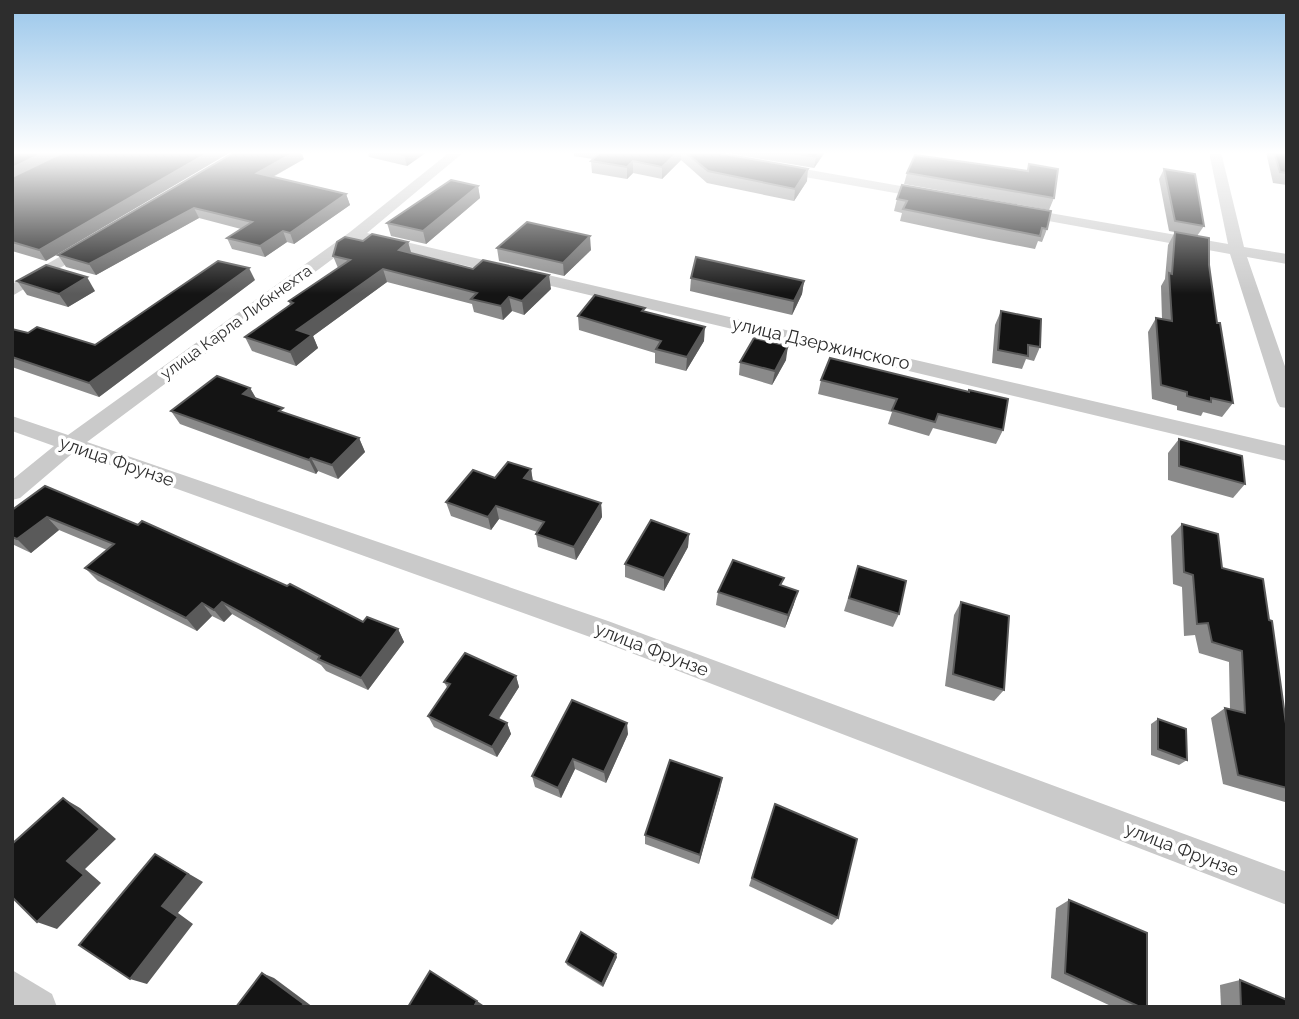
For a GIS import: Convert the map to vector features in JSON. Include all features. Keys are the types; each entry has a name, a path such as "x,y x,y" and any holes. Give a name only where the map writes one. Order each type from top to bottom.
{"street":[{"name":"улица Карла Либкнехта","path":"12,492 69,444 355,235 399,200"},
{"path":"1226,200 1237,250 1287,402"},
{"path":"1009,210 1287,259"},
{"path":"12,291 106,235"},
{"name":"улица Дзержинского","path":"355,235 1287,454"},
{"name":"улица Фрунзе","path":"12,422 599,629 1287,889"},
{"path":"12,988 39,1007"}],"building":[{"path":"12,200 127,200 39,250 12,242"},
{"path":"153,200 338,200 290,233 283,231 260,246 227,238 252,222 194,208 89,264 58,255"},
{"path":"422,200 461,200 423,231 387,223"},
{"path":"900,200 985,200 1051,211 1047,229 1042,228 1040,236 903,209 907,201"},
{"path":"1170,200 1199,200 1204,226 1175,221"},
{"path":"527,222 590,236 563,263 497,248"},
{"path":"1175,232 1209,238 1209,265 1217,323 1220,323 1233,403 1211,398 1211,402 1187,396 1187,392 1161,385 1156,318 1172,321 1169,273 1172,274"},
{"path":"372,234 408,242 399,250 473,269 483,260 549,275 522,301 509,297 501,306 471,299 477,293 383,269 297,330 312,335 290,352 245,337 293,303 289,301 350,260 333,256 337,242 345,237 363,241"},
{"path":"696,257 804,281 794,301 691,278"},
{"path":"218,261 249,268 89,383 12,357 12,329 28,333 37,327 95,345"},
{"path":"46,265 87,277 59,294 17,281"},
{"path":"595,295 645,308 642,311 705,327 687,357 656,349 661,341 578,316"},
{"path":"1001,311 1041,319 1040,347 1028,345 1028,356 998,350"},
{"path":"754,338 788,346 775,371 740,362"},
{"path":"830,358 1008,399 1003,430 938,414 935,422 892,410 897,399 821,380"},
{"path":"217,376 250,388 243,394 283,408 279,411 359,438 332,465 311,458 309,460 171,411"},
{"path":"1179,439 1242,456 1245,484 1179,466"},
{"path":"508,462 531,469 524,478 601,503 574,547 536,534 544,522 496,506 488,517 446,502 473,470 495,478"},
{"path":"45,486 138,525 142,521 287,586 290,584 363,622 367,617 398,629 361,678 318,659 320,656 222,602 214,610 202,603 186,618 85,568 114,544 47,517 17,539 12,537 12,510"},
{"path":"651,520 689,534 664,578 625,564"},
{"path":"1182,524 1218,534 1222,568 1263,579 1269,620 1272,621 1287,731 1287,788 1238,775 1225,708 1245,713 1242,651 1212,642 1208,623 1197,624 1193,575 1184,572"},
{"path":"733,560 784,578 780,585 798,591 788,615 718,592"},
{"path":"858,566 906,581 899,614 849,598"},
{"path":"961,602 1009,616 1004,690 953,674"},
{"path":"465,653 516,676 490,715 507,723 492,747 428,716 450,684 444,682"},
{"path":"572,700 627,723 604,772 573,759 558,788 532,776"},
{"path":"1158,719 1186,729 1187,760 1158,749"},
{"path":"670,760 722,778 700,855 645,835"},
{"path":"63,798 100,829 67,861 84,875 37,922 12,897 12,844"},
{"path":"775,804 857,839 838,918 752,878"},
{"path":"155,854 188,874 162,906 178,917 130,979 79,945"},
{"path":"1069,900 1147,933 1147,1007 1140,1007 1065,973"},
{"path":"581,932 616,954 602,984 566,962"},
{"path":"430,971 477,1001 474,1007 408,1007"},
{"path":"262,973 304,1004 301,1007 236,1007"},
{"path":"1240,980 1287,1000 1287,1007 1241,1007"}]}
